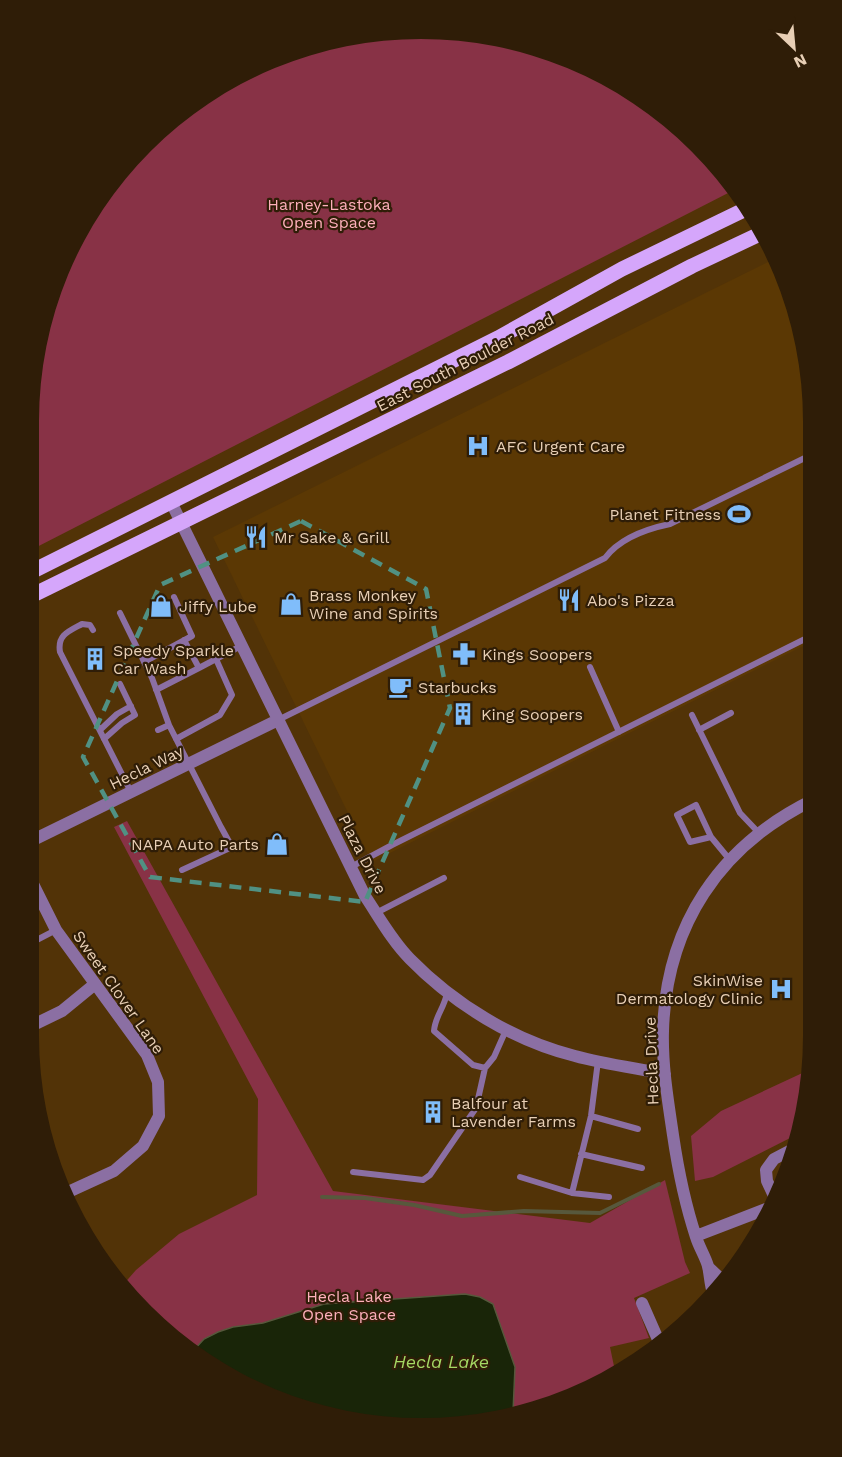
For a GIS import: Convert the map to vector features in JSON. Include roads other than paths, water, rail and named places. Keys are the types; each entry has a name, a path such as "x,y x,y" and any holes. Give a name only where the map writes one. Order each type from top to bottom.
{"main road":[{"name":"East South Boulder Road","path":"39,568 498,338 622,269 741,212"},
{"name":"East South Boulder Road","path":"39,592 508,362 692,266 755,236"}],"street":[{"name":"Plaza Drive","path":"171,502 351,867 376,913 410,959 447,992 488,1020 532,1042 576,1057 665,1074"},
{"name":"Hecla Way","path":"39,837 278,720"},
{"name":"Hecla Drive","path":"711,1284 696,1236 675,1150 665,1074 663,1030 676,951 691,912 713,878 759,833 803,805"},
{"name":"Sweet Clover Lane","path":"39,896 56,930 147,1054 158,1082 159,1116 143,1146 114,1171 72,1190"},
{"path":"39,1022 62,1011 95,984"},
{"path":"771,1189 766,1170 774,1159 785,1153"},
{"path":"696,1236 761,1211"},
{"name":"Hecla Drive","path":"708,1268 718,1276"},
{"path":"642,1303 657,1337"}],"lane":[{"path":"278,720 606,558 614,546 636,535 670,524 803,459"},
{"path":"144,662 192,636 174,597"},
{"path":"120,613 144,662 169,725 231,847 182,870"},
{"path":"93,630 90,625 82,624 63,635 59,643 60,652 132,792"},
{"path":"184,640 198,668"},
{"path":"351,867 803,640"},
{"path":"156,690 241,646"},
{"path":"176,739 220,715 228,704 232,695 216,659"},
{"path":"590,668 619,732"},
{"path":"105,739 122,723 135,715 120,684"},
{"path":"100,730 117,714 130,706"},
{"path":"699,730 731,713"},
{"path":"692,715 740,813 759,833"},
{"path":"158,730 169,725"},
{"path":"711,837 690,842 677,815 696,805 711,837 730,861"},
{"path":"376,913 444,878"},
{"path":"39,939 56,930"},
{"path":"447,992 444,1005 435,1021 434,1032 473,1065 485,1068"},
{"path":"353,1172 423,1180 430,1174 476,1108 485,1068 494,1057 506,1029"},
{"path":"572,1193 591,1116 598,1060"},
{"path":"591,1116 638,1130"},
{"path":"581,1154 642,1168"},
{"path":"520,1177 572,1193 609,1197"}],"water":[{"name":"Hecla Lake","path":"465,1294 480,1297 493,1304 515,1367 513,1407 471,1415 421,1418 346,1411 298,1398 252,1379 198,1346 204,1339 233,1327 263,1323 324,1304"}],"waterway":[{"path":"322,1197 365,1198 414,1205 462,1216 524,1211 600,1213 659,1184"}],"place":[{"name":"AFC Urgent Care","path":"478,446"},
{"name":"Planet Fitness","path":"739,514"},
{"name":"Mr Sake & Grill","path":"256,537"},
{"name":"Abo's Pizza","path":"569,600"},
{"name":"Brass Monkey Wine and Spirits","path":"291,604"},
{"name":"Jiffy Lube","path":"161,606"},
{"name":"Kings Soopers","path":"464,654"},
{"name":"Speedy Sparkle Car Wash","path":"95,659"},
{"name":"Starbucks","path":"400,687"},
{"name":"King Soopers","path":"463,714"},
{"name":"NAPA Auto Parts","path":"277,844"},
{"name":"SkinWise Dermatology Clinic","path":"781,989"},
{"name":"Balfour at Lavender Farms","path":"433,1112"}],"park label":[{"name":"Harney-Lastoka Open Space","path":"329,213"},
{"name":"Hecla Lake Open Space","path":"349,1305"}]}
